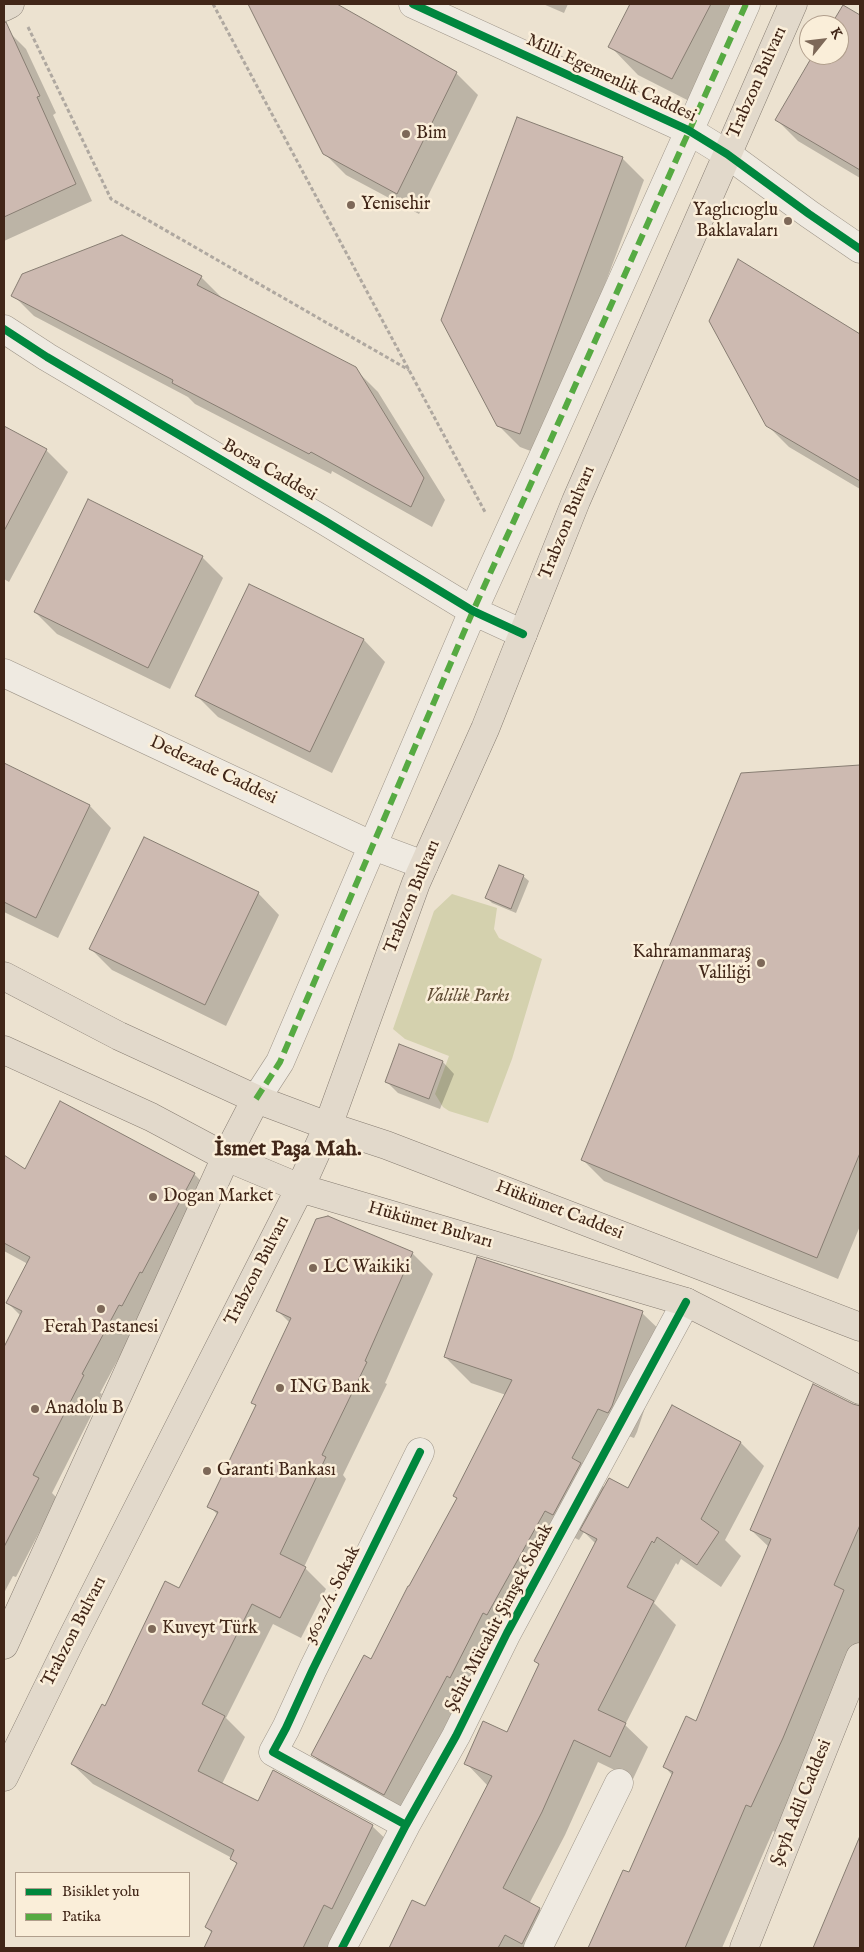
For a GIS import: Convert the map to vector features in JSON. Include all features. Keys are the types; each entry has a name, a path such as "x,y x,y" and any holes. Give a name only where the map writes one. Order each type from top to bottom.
{"main road":[{"name":"Trabzon Bulvarı","path":"4,1777 74,1633 300,1188 328,1126 424,866 485,729 576,501 793,4"},
{"path":"4,976 119,1036 256,1098 226,1157 4,1645"},
{"name":"Hükümet Bulvarı","path":"4,1050 152,1117 226,1157 300,1188 686,1302 860,1390"},
{"name":"Hükümet Caddesi","path":"256,1098 328,1126 386,1145 860,1328"},
{"name":"Şeyh Adil Caddesi","path":"744,1948 860,1657"}],"street":[{"name":"Milli Egemenlik Caddesi","path":"413,4 678,126 727,154 860,249"},
{"path":"256,1098 280,1062 472,611 503,545 678,126 746,4"},
{"name":"Borsa Caddesi","path":"4,329 47,357 325,521 472,611 523,634"},
{"name":"Dedezade Caddesi","path":"4,673 373,846 424,866"},
{"name":"Şehit Mücahit Şimşek Sokak","path":"342,1948 406,1824 456,1736 507,1634 686,1302"},
{"name":"36022/1. Sokak","path":"406,1824 273,1752 420,1452"},
{"path":"538,1948 619,1783"}],"path":[{"path":"213,4 503,545"},
{"path":"13,11 111,199 409,370"}],"green space":[{"name":"Valilik Parkı","path":"452,894 497,908 494,929 499,938 542,959 512,1059 488,1123 449,1111 443,1107 435,1094 449,1056 405,1039 393,1029 434,911"}],"building":[{"path":"248,4 337,4 457,72 397,194 323,154"},
{"path":"630,4 711,4 672,79 608,47"},
{"path":"843,5 860,15 860,170 775,120 807,65 849,65 849,15 837,15"},
{"path":"6,22 40,96 37,97 76,184 4,217 4,23"},
{"path":"517,117 623,157 520,434 497,426 441,320"},
{"path":"122,235 202,276 197,285 356,367 424,478 411,507 311,452 309,454 172,383 173,380 11,296 22,274"},
{"path":"738,259 860,334 860,481 766,426 709,321"},
{"path":"4,426 47,449 4,531"},
{"path":"88,499 203,556 148,668 34,612"},
{"path":"249,584 364,639 310,752 195,696"},
{"path":"4,763 90,805 36,918 4,902"},
{"name":"Kahramanmaraş Valiliği","path":"860,765 860,1153 817,1258 581,1160 741,773"},
{"path":"144,837 259,892 205,1005 89,949"},
{"path":"499,865 524,875 511,909 485,898"},
{"path":"399,1044 443,1061 429,1099 385,1082"},
{"path":"60,1101 195,1173 142,1273 140,1272 122,1306 119,1305 82,1374 84,1375 33,1475 39,1478 4,1547 4,1347 22,1311 6,1303 30,1257 4,1243 4,1155 25,1169"},
{"path":"328,1216 413,1252 365,1361 367,1362 322,1455 326,1457 280,1554 306,1567 280,1618 252,1604 202,1704 225,1716 198,1771 258,1801 273,1770 373,1825 332,1909 324,1905 303,1948 204,1948 212,1931 205,1927 237,1863 230,1859 234,1850 71,1764 102,1704 105,1706 165,1581 179,1588 218,1512 207,1507 256,1405 251,1403 291,1318 276,1311 316,1219"},
{"path":"477,1257 643,1311 612,1406 608,1413 598,1409 572,1458 581,1463 553,1515 545,1511 487,1615 483,1613 450,1678 447,1676 384,1795 311,1755 364,1655 371,1659 408,1586 457,1498 453,1496 512,1380 444,1357"},
{"path":"813,1384 860,1406 860,1525 834,1585 844,1590 783,1738 751,1807 746,1805 685,1948 588,1948 623,1870 629,1872 673,1772 663,1767 686,1716 696,1721 771,1539 750,1530"},
{"path":"672,1405 741,1442 701,1519 719,1532 697,1565 657,1537 654,1543 652,1541 627,1587 654,1601 598,1710 626,1723 610,1757 574,1740 542,1812 503,1888 540,1908 522,1944 505,1935 498,1948 389,1948 412,1900 425,1906 492,1776 464,1764 483,1721 507,1732 539,1664 534,1661 597,1539 580,1530 609,1478 628,1488"},
{"path":"860,1836 860,1948 813,1948"}],"marked path":[{"path":"256,1099 280,1062 473,611 746,4"}],"cycle path":[{"path":"413,4 688,130 727,154 860,249"},
{"path":"4,329 47,357 325,521 473,611 523,634"},
{"path":"342,1948 406,1825 456,1736 507,1633 686,1302"},
{"path":"406,1825 273,1752 420,1452"}],"place":[{"name":"Bim","path":"406,134"},
{"name":"Yenisehir","path":"351,205"},
{"name":"Yaglıcıoglu Baklavaları","path":"788,221"},
{"name":"Kahramanmaraş Valiliği","path":"761,963"},
{"name":"Dogan Market","path":"153,1197"},
{"name":"LC Waikiki","path":"313,1268"},
{"name":"Ferah Pastanesi","path":"101,1309"},
{"name":"ING Bank","path":"280,1388"},
{"name":"Anadolu B","path":"35,1409"},
{"name":"Garanti Bankası","path":"207,1471"},
{"name":"Kuveyt Türk","path":"152,1629"}],"district":[{"name":"İsmet Paşa Mah.","path":"288,1150"}]}
